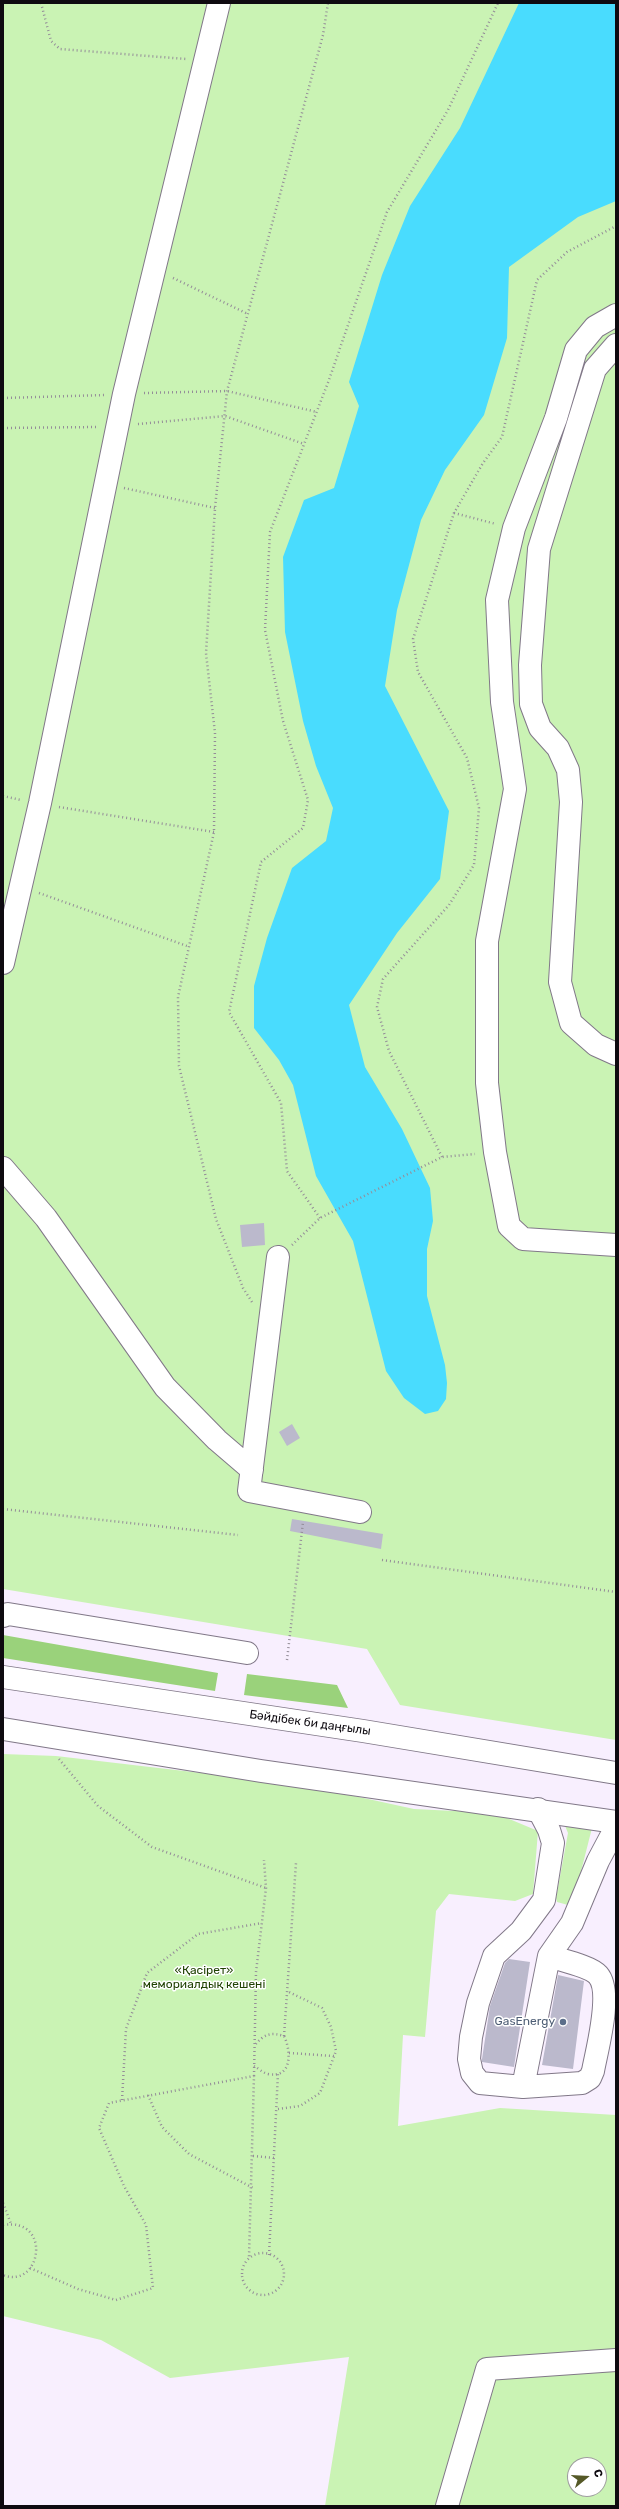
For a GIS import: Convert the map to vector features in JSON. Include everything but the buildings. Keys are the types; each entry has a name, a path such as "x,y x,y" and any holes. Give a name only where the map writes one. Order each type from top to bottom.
{"main road":[{"path":"3,963 40,803 124,394 219,3"},
{"path":"616,315 595,327 576,350 556,418 514,528 497,600 502,702 515,789 487,941 487,1083 496,1152 509,1226 523,1239 616,1245"},
{"path":"616,345 595,369 539,549 530,665 531,704 540,728 558,748 565,765 571,802 560,982 571,1023 596,1045 616,1054"},
{"path":"3,1168 46,1218 164,1388 217,1440 252,1470"},
{"path":"278,1257 249,1491 360,1512"},
{"path":"3,1616 8,1614 247,1653"},
{"name":"Бәйдібек би даңғылы","path":"3,1677 363,1731 616,1773"},
{"path":"3,1729 262,1770 538,1809 616,1822"},
{"path":"538,1809 549,1830 553,1843 544,1900 521,1931 494,1956 478,2003 470,2037 469,2059 472,2073 480,2083 523,2087 582,2083 590,2078 593,2071 601,2026 605,1991 602,1982 597,1974 549,1956"},
{"path":"523,2087 549,1956 572,1923 598,1861 616,1827"},
{"path":"447,2506 487,2369 616,2360"}],"path":[{"path":"41,3 51,41 60,49 205,61"},
{"path":"269,1328 243,1288 216,1220 180,1066 178,997 187,946 214,832 215,733 206,653 215,508 227,391 323,35 328,3"},
{"path":"320,1218 286,1171 280,1103 229,1012 261,862 304,828 308,800 283,721 265,630 270,532 317,412 387,212 448,110 498,3"},
{"path":"442,1157 389,1051 377,1007 383,979 449,905 474,865 479,808 467,758 418,672 413,639 454,513 483,463 502,437 537,280 567,252 616,226"},
{"path":"154,269 248,314"},
{"path":"3,398 227,391 317,412"},
{"path":"3,428 118,426 225,416 304,444"},
{"path":"106,484 215,508"},
{"path":"40,803 214,832"},
{"path":"20,887 187,946"},
{"path":"278,1257 320,1218 442,1157 496,1152"},
{"path":"3,1509 238,1535"},
{"path":"287,1660 301,1539"},
{"path":"382,1560 616,1592"},
{"path":"56,1756 98,1806 152,1847 266,1888"},
{"path":"249,2257 265,2252 280,2260 285,2276 278,2290 262,2296 247,2288 242,2272 249,2257 253,2188 256,1972 266,1888 264,1860"},
{"path":"254,2066 268,2074 278,2073 288,2064 289,2047 284,2036 296,1863"},
{"path":"122,2100 126,2029 147,1973 198,1934 262,1923"},
{"path":"278,2110 300,2106 320,2093 336,2051 331,2026 322,2008 287,1991"},
{"path":"254,2045 261,2037 272,2033 284,2036"},
{"path":"289,2053 334,2056"},
{"path":"269,2255 278,2110 278,2073"},
{"path":"30,2268 78,2289 116,2300 153,2288 146,2225 124,2186 99,2128 109,2103 254,2076"},
{"path":"148,2095 162,2127 189,2154 253,2188"},
{"path":"253,2156 275,2158"},
{"path":"3,2203 11,2224"},
{"path":"3,2225 11,2224 27,2230 36,2244 37,2253 30,2268 15,2276 3,2275"}],"green space":[{"path":"3,3 616,3 616,1740 400,1705 367,1649 3,1589"},
{"path":"3,1635 218,1673 215,1691 3,1658"},
{"path":"247,1674 337,1685 348,1708 244,1695"},
{"name":"«Қасірет» мемориалдық кешені","path":"3,1754 56,1756 304,1785 414,1809 495,1813 538,1831 533,1894 515,1901 449,1894 436,1911 425,2037 403,2035 398,2126 500,2108 616,2115 616,2506 325,2506 349,2357 170,2378 101,2340 3,2316"},
{"path":"563,1821 592,1828 574,1899 568,1905 557,1902 556,1898 568,1833"}],"water":[{"path":"519,3 616,3 616,201 578,217 509,267 507,338 484,415 445,470 421,520 397,610 385,686 449,811 440,879 397,933 349,1005 365,1067 402,1129 430,1188 433,1221 427,1249 427,1296 445,1365 447,1383 446,1399 438,1411 425,1414 404,1398 386,1371 353,1241 316,1176 293,1085 279,1060 254,1028 254,986 267,938 292,868 326,841 333,808 316,766 303,721 285,632 283,557 304,500 334,488 359,406 349,382 382,275 410,206 460,128"}],"place":[{"name":"GasEnergy","path":"563,2022"}]}
